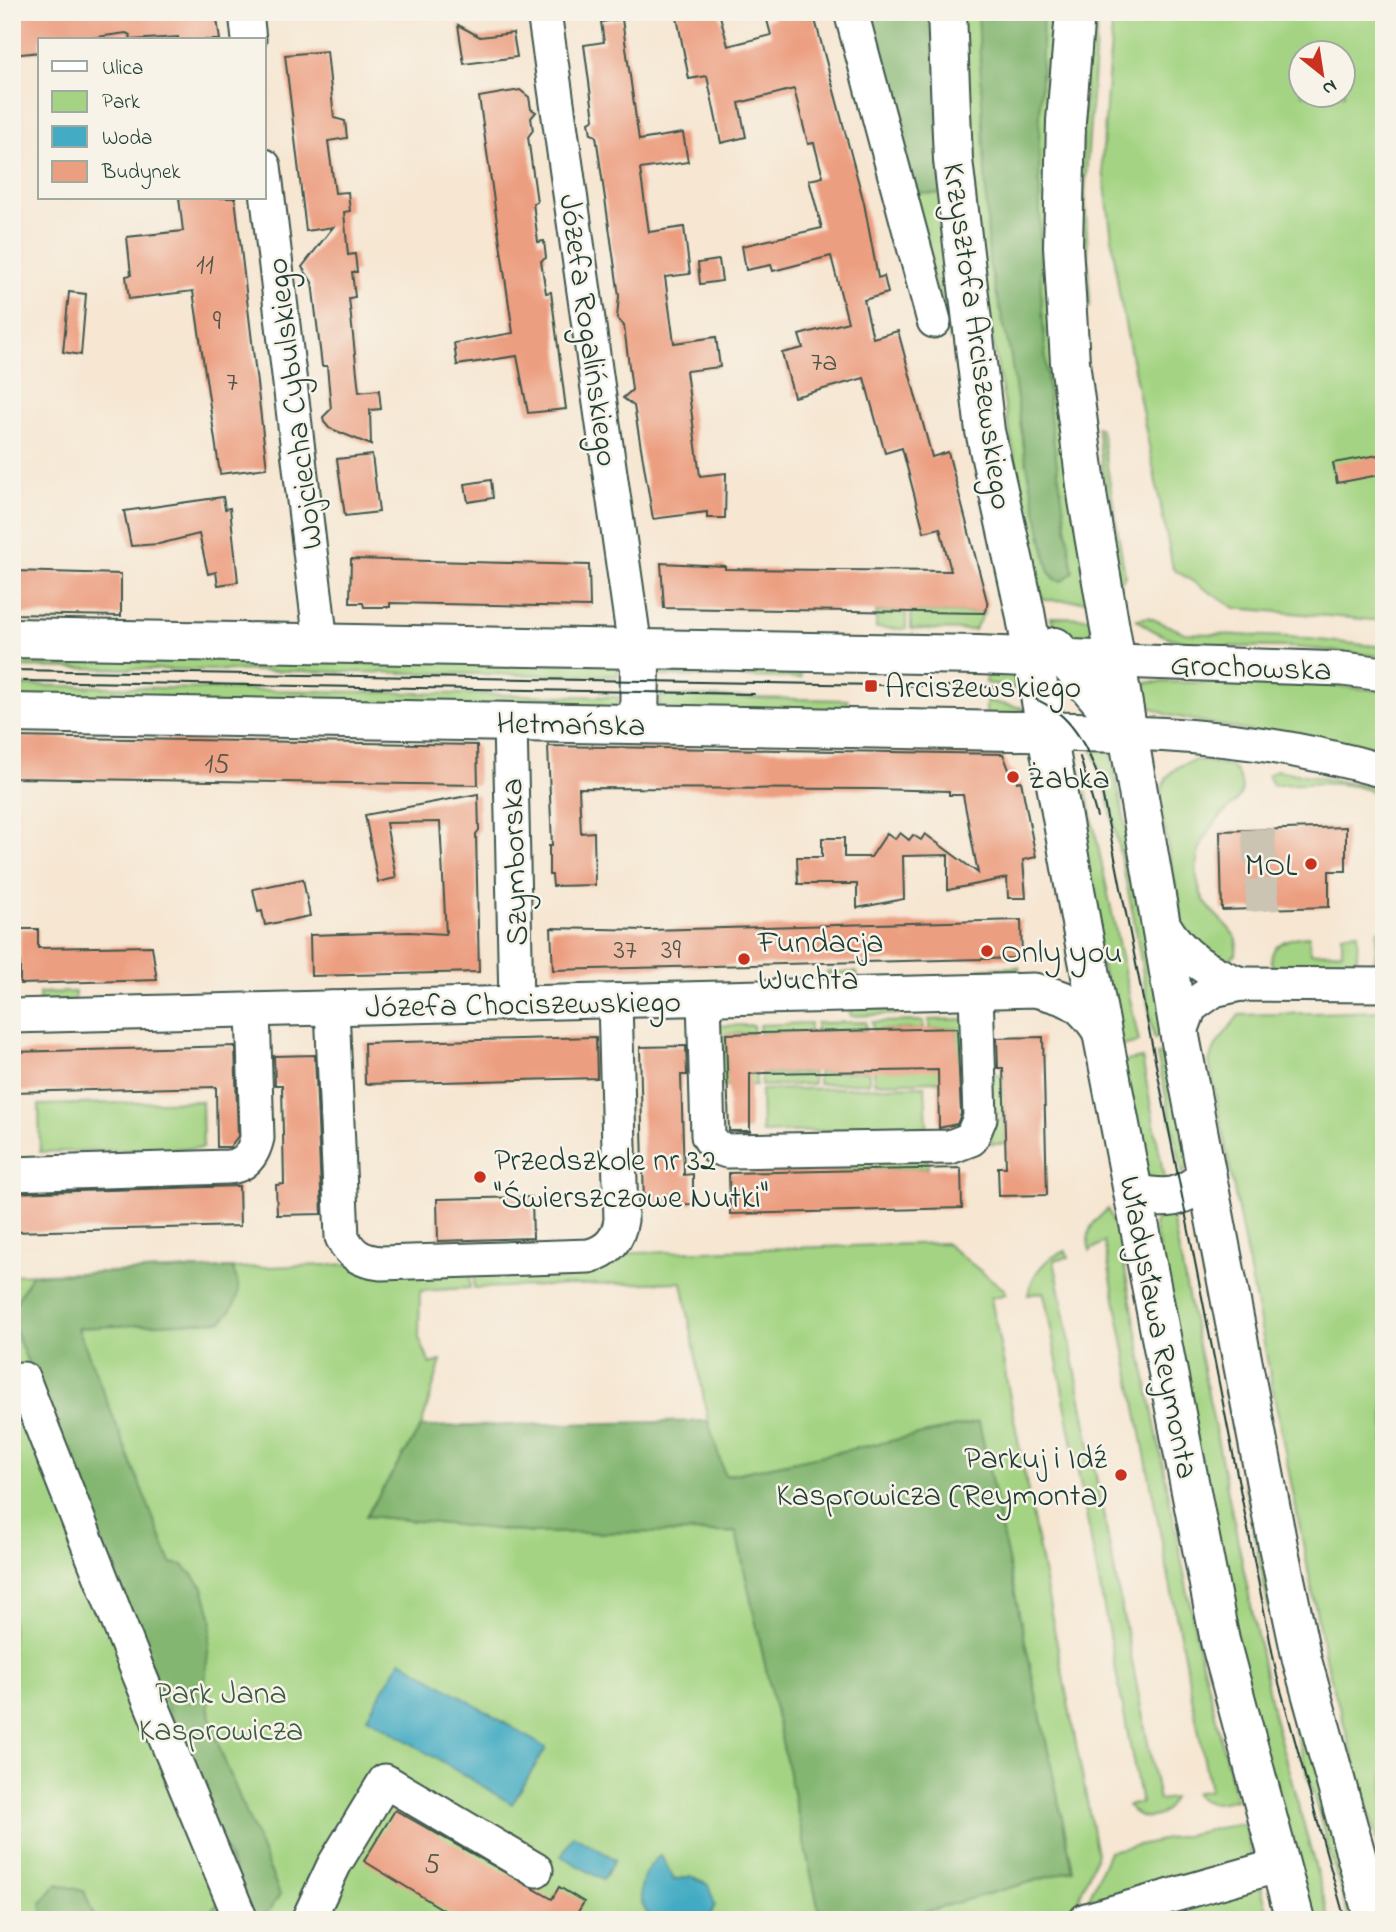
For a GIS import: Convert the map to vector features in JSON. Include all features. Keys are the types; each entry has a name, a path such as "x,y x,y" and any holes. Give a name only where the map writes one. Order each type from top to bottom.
{"main road":[{"name":"Krzysztofa Arciszewskiego","path":"947,12 953,160 985,431 1025,612 1049,658 1045,730"},
{"path":"1075,12 1065,158 1066,314 1088,500 1118,661 1180,1034 1302,1661 1374,1920"},
{"path":"12,638 635,648 1118,661"},
{"path":"635,648 640,667 639,724"},
{"path":"1049,658 1090,687 1129,733"},
{"path":"1045,730 1118,661"},
{"name":"Hetmańska","path":"12,713 1129,733"},
{"name":"Władysława Reymonta","path":"1045,730 1220,1641 1295,1920"},
{"path":"1135,1195 1163,1199 1188,1194 1207,1177"}],"street":[{"path":"246,12 249,38"},
{"name":"Józefa Rogalińskiego","path":"544,12 635,648"},
{"name":"Krzysztofa Arciszewskiego","path":"851,12 934,321"},
{"name":"Wojciecha Cybulskiego","path":"266,183 321,643"},
{"name":"Grochowska","path":"1118,661 1343,669 1384,674"},
{"name":"Szymborska","path":"510,722 516,1003"},
{"path":"1129,733 1238,739 1287,747 1384,771"},
{"path":"1163,924 1179,947 1199,966 1241,984"},
{"name":"Józefa Chociszewskiego","path":"1034,990 1067,974 1081,951 1083,934"},
{"path":"1180,1034 1184,1018 1200,998 1214,990 1241,984 1384,985"},
{"name":"Józefa Chociszewskiego","path":"12,1016 1034,990 1072,1000 1084,1008 1102,1035"},
{"path":"704,999 708,1136 715,1147 727,1151 950,1147 971,1139 980,1118 976,992"},
{"path":"332,1008 342,1237 348,1249 358,1257 381,1263 589,1256 599,1253 615,1240 621,1220 615,1001"},
{"path":"12,1174 227,1167 242,1164 252,1153 257,1138 253,1010"},
{"path":"12,1381 23,1379 139,1674 241,1920"},
{"path":"308,1919 334,1865 385,1781 537,1870"},
{"path":"1087,1920 1280,1865"}],"green space":[{"path":"865,12 934,12 944,191 937,194 912,192"},
{"path":"959,12 1063,12 1093,601 1043,600 1037,578 980,272"},
{"path":"978,12 1043,12 1039,144 1041,293 1050,417 1073,572 1062,581 1056,580 1049,572 1025,456 1010,352 989,262"},
{"path":"1088,12 1098,12 1085,192 1088,308 1078,267"},
{"path":"1113,12 1384,12 1384,621 1235,608 1173,569 1119,293 1102,161"},
{"path":"944,191 962,340 950,341 912,192 936,194"},
{"path":"1097,427 1101,429 1125,576 1118,586"},
{"path":"876,612 906,612 906,629 876,628"},
{"path":"911,612 984,613 974,630 911,629"},
{"path":"1050,617 1094,618 1093,635 1085,642 1068,638 1056,628"},
{"path":"1148,617 1185,633 1290,637 1384,647 1384,657 1287,647 1189,643 1170,638 1137,619"},
{"path":"12,651 618,660 618,676 12,667"},
{"path":"660,661 800,666 801,678 659,676"},
{"path":"987,666 1016,668 1022,689 986,683"},
{"path":"1145,683 1317,684 1384,691 1384,758 1168,715 1142,703 1139,689"},
{"path":"12,685 618,697 617,712 12,701"},
{"path":"660,696 848,700 849,715 659,712"},
{"path":"986,701 1023,708 1020,713 986,717"},
{"path":"1090,744 1110,747 1167,1036 1154,1039 1133,914 1104,780"},
{"path":"1070,746 1085,784 1139,1042 1117,1047 1065,772"},
{"path":"1196,760 1231,766 1241,783 1236,802 1207,833 1199,850 1196,868 1200,890 1208,907 1237,940 1236,954 1224,963 1184,930 1161,812 1161,793 1167,778 1178,767"},
{"path":"1276,770 1384,789 1384,798 1372,791 1345,785 1273,785 1268,775"},
{"path":"1384,929 1384,972 1378,971 1374,963 1378,930"},
{"path":"1358,932 1357,958 1341,969 1273,969 1272,953 1287,940 1309,936 1310,953 1342,952 1342,934"},
{"path":"1019,967 1020,976 979,978 979,969"},
{"path":"827,972 857,972 857,981 829,982"},
{"path":"576,979 576,988 546,989 545,980"},
{"path":"75,992 75,1001 39,1002 39,993"},
{"path":"899,1006 899,1014 850,1016 850,1007"},
{"path":"1384,1011 1384,1867 1325,1657 1209,1061 1217,1044 1239,1015"},
{"path":"967,1019 974,1080 874,1083 874,1071 877,1070 958,1068 957,1028 929,1029 929,1020"},
{"path":"923,1021 923,1029 873,1030 872,1022"},
{"path":"866,1022 866,1030 816,1032 816,1023"},
{"path":"810,1023 810,1032 760,1033 759,1025"},
{"path":"753,1025 754,1033 726,1034 727,1074 756,1074 756,1085 712,1086 710,1026"},
{"path":"1170,1052 1190,1162 1183,1175 1157,1055"},
{"path":"1142,1058 1165,1183 1151,1179 1145,1173 1121,1062"},
{"path":"869,1071 869,1083 818,1084 818,1073 821,1072"},
{"path":"813,1073 813,1084 761,1086 761,1074"},
{"path":"989,1074 1004,1074 1004,1114 990,1114"},
{"path":"925,1086 927,1127 762,1133 761,1090"},
{"path":"202,1101 203,1148 40,1152 39,1105"},
{"path":"991,1119 1004,1119 1005,1144 991,1144"},
{"path":"928,1159 928,1168 875,1170 875,1160"},
{"path":"871,1160 871,1170 818,1171 818,1162"},
{"path":"814,1162 814,1171 763,1173 763,1163"},
{"path":"1170,1207 1273,1714 1330,1920 1308,1920 1252,1719 1154,1225 1157,1217"},
{"path":"1108,1209 1119,1240 1199,1650 1236,1799 1224,1802 1208,1803 1194,1793 1210,1790 1104,1242 1090,1251 1088,1244 1091,1227"},
{"path":"1190,1210 1197,1215 1360,1920 1349,1920 1289,1709"},
{"path":"945,1243 1005,1290 1006,1294 991,1298 1097,1854 1072,1915 1055,1920 895,1920 1073,1870 979,1423 724,1476 708,1421 682,1282 474,1288 474,1265 607,1254"},
{"path":"1066,1251 1069,1257 1054,1260 1159,1800 1173,1798 1165,1811 1153,1817 1139,1816 1127,1806 1141,1803 1045,1298 1043,1292 1028,1295 1032,1280 1041,1267 1052,1257"},
{"name":"Park Jana Kasprowicza","path":"358,1264 470,1266 470,1288 420,1291 419,1338 430,1364 441,1361 421,1427 366,1516 534,1533 736,1532 821,1920 12,1920 12,1275"},
{"path":"232,1268 238,1284 238,1296 222,1321 78,1328 171,1563 183,1565 203,1587 212,1619 205,1680 210,1717 222,1755 280,1894 266,1913 254,1920 12,1324 12,1310 31,1275"},
{"path":"708,1421 725,1476 979,1422 1073,1870 895,1920 821,1920 736,1532 534,1533 366,1516 421,1427"},
{"path":"1244,1824 1254,1863 1083,1912 1109,1851"},
{"path":"1258,1877 1270,1920 1106,1920"},
{"path":"57,1884 84,1891 96,1920 43,1920 41,1903"},
{"path":"221,1901 229,1920 199,1920"}],"water":[{"path":"401,1660 546,1748 512,1804 367,1717"},
{"path":"573,1835 615,1859 603,1880 561,1856"},
{"path":"661,1855 674,1880 691,1876 708,1885 715,1905 708,1920 652,1920 646,1912 641,1894 643,1877"}],"building":[{"path":"12,12 216,12 220,38 131,38 126,33 90,38 38,38 38,52 12,55"},
{"path":"676,12 719,12 728,46 771,35 767,20 774,18 772,12 813,12 864,203 878,278 884,276 888,293 864,300 873,338 898,331 932,457 948,452 988,605 984,613 664,608 661,563 725,566 725,569 951,571 940,528 924,532 902,448 885,453 864,378 794,397 782,353 803,348 799,335 848,322 831,256 773,271 771,265 746,270 742,246 822,228 809,180 823,177 814,143 808,144 794,89 739,103 746,137 721,143 707,76 689,79"},
{"path":"622,19 639,140 683,133 688,162 640,169 649,232 684,227 690,274 665,277 674,343 716,337 720,367 686,371 700,476 726,473 725,518 707,518 707,512 653,519 634,406 623,398 632,390 624,326 617,318 619,296 596,136 591,134 589,122 594,119 584,45 604,42 601,22"},
{"path":"458,25 480,37 513,33 517,57 464,64"},
{"path":"327,51 334,118 345,121 347,138 328,141 335,193 348,192 350,211 344,212 348,255 355,254 357,272 352,272 355,297 349,298 359,392 379,390 381,409 370,410 371,445 329,428 324,422 323,417 331,409 327,366 322,366 312,282 302,267 333,227 306,231 285,55"},
{"path":"520,90 529,97 531,109 536,112 531,118 533,130 528,137 537,202 533,203 538,242 544,241 546,258 541,261 546,293 551,292 566,409 528,413 517,356 457,365 454,343 513,333 479,97"},
{"path":"179,200 235,200 267,468 220,474 193,291 129,299 126,276 131,275 127,237 183,231"},
{"path":"719,260 722,281 700,284 698,263"},
{"path":"69,292 86,294 81,355 63,352"},
{"path":"1384,454 1384,474 1337,483 1333,463"},
{"path":"372,455 379,512 345,516 337,459"},
{"path":"491,480 493,498 468,502 465,484"},
{"path":"223,497 225,509 230,508 238,582 218,585 216,572 208,574 199,534 159,544 131,546 124,511"},
{"path":"351,559 589,565 590,607 390,603 390,607 364,607 363,603 350,603"},
{"path":"12,571 121,574 121,616 12,614"},
{"path":"12,737 477,745 478,785 12,778"},
{"path":"548,746 1003,754 1010,772 1015,771 1017,782 1021,781 1036,857 1023,860 1026,898 1008,898 1007,878 948,890 948,855 903,856 904,899 857,908 857,884 798,884 797,857 822,857 822,838 844,838 844,857 871,857 887,833 895,839 900,833 909,840 913,835 921,840 925,834 978,873 963,795 949,795 949,791 873,789 579,788 581,833 594,832 595,885 553,886 552,875 549,875 549,846 552,846"},
{"path":"478,794 479,830 476,834 479,972 311,976 310,935 409,932 446,934 440,822 386,823 396,878 378,882 365,815"},
{"path":"1346,827 1346,871 1329,871 1329,907 1222,910 1220,831"},
{"path":"303,879 310,916 265,925 262,911 258,912 253,889"},
{"path":"1021,920 1022,958 553,970 551,928 649,930"},
{"path":"20,929 38,929 38,948 152,946 157,980 20,984"},
{"path":"957,1028 961,1114 957,1124 939,1128 938,1070 764,1073 750,1074 750,1131 729,1131 726,1034"},
{"path":"596,1037 597,1078 365,1084 364,1043"},
{"path":"1043,1037 1047,1195 999,1196 998,1167 1006,1167 1003,1068 998,1068 997,1038"},
{"path":"235,1046 238,1136 230,1147 217,1147 216,1087 12,1092 12,1052"},
{"path":"686,1046 687,1075 681,1075 684,1175 693,1174 693,1204 644,1205 640,1047"},
{"path":"315,1055 322,1214 277,1215 276,1185 284,1184 282,1085 275,1085 274,1056"},
{"path":"961,1168 962,1208 730,1214 729,1173"},
{"path":"239,1186 240,1226 12,1232 12,1193"},
{"path":"532,1197 533,1238 438,1241 437,1199"},
{"path":"395,1810 552,1899 559,1887 584,1902 573,1920 457,1918 364,1861"}],"tunnel":[{"path":"1258,829 1263,911"}],"tram line":[{"path":"12,670 993,687 1033,698 1063,716 1084,744 1100,782 1277,1676 1345,1920"},
{"path":"23,681 754,694"},
{"path":"1080,757 1097,817"}],"place":[{"name":"Arciszewskiego","path":"871,686"},
{"name":"Żabka","path":"1013,777"},
{"name":"MOL","path":"1311,864"},
{"name":"Only you","path":"987,951"},
{"name":"Fundacja Wuchta","path":"744,959"},
{"name":"Przedszkole nr 32 \"Świerszczowe Nutki\"","path":"480,1177"},
{"name":"Parkuj i Idź Kasprowicza (Reymonta)","path":"1121,1475"}]}
